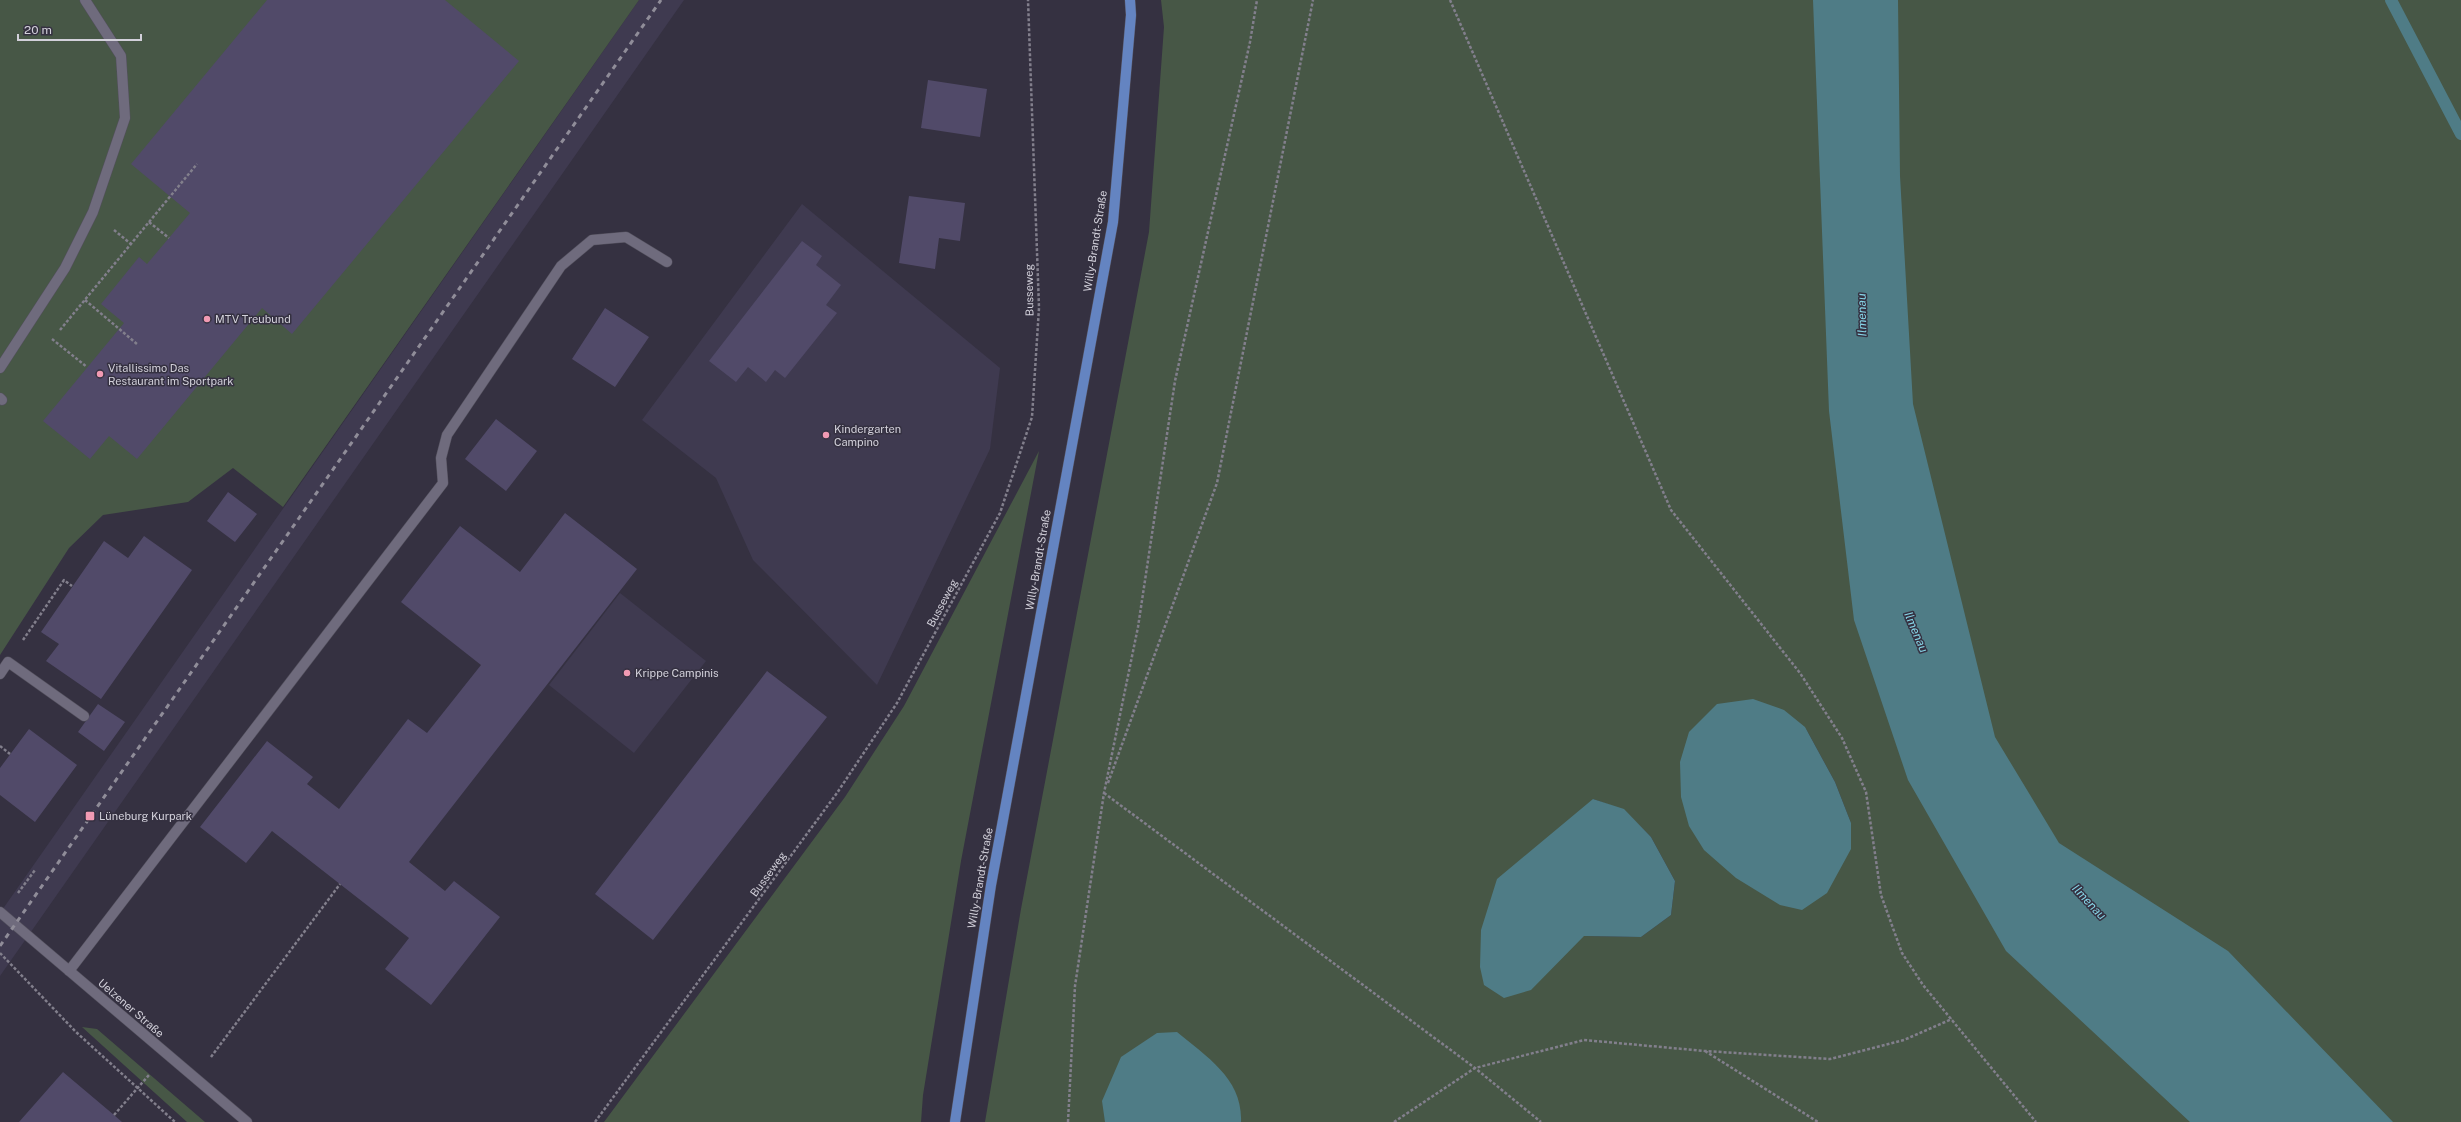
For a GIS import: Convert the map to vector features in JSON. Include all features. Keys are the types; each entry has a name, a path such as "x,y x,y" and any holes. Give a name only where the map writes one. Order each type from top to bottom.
{"main road":[{"name":"Willy-Brandt-Straße","path":"955,1122 991,885 1113,222 1132,15 1130,0"}],"street":[{"path":"0,368 65,268 93,212 125,118 121,56 85,0"},
{"path":"69,971 443,482 441,458 447,435 561,266 592,240 626,237 667,262"},
{"path":"0,674 8,662 84,716"},
{"name":"Uelzener Straße","path":"0,912 247,1122"}],"path":[{"name":"Busseweg","path":"595,1122 842,787 898,703 1000,513 1032,417 1038,316 1028,0"},
{"path":"1068,1122 1075,986 1104,793 1138,627 1175,381 1250,42 1257,0"},
{"path":"1104,793 1217,483 1313,0"},
{"path":"1450,0 1671,510 1800,673 1842,738 1866,792 1881,895 1902,953 1923,985 2036,1122"},
{"path":"47,345 197,164"},
{"path":"149,222 169,238"},
{"path":"118,234 130,244"},
{"path":"84,300 137,344"},
{"path":"52,339 87,367"},
{"path":"8,662 64,580 72,586"},
{"path":"0,746 10,754"},
{"path":"1104,793 1475,1068 1541,1122"},
{"path":"196,1078 340,884"},
{"path":"0,954 76,1032 175,1122"},
{"path":"1394,1122 1475,1068 1584,1040 1705,1051 1830,1059 1904,1040 1952,1019"},
{"path":"1705,1051 1818,1122"},
{"path":"114,1115 167,1054"}],"shaded area":[{"name":"MTV Treubund","path":"0,0 639,0 283,507 233,468 188,502 103,515 69,548 0,655"},
{"path":"639,0 684,0 0,976 0,913"},
{"path":"1161,0 2461,0 2461,1122 985,1122 1021,909 1149,232 1164,27","holes":["1805,727 1835,782 1851,823","1593,799 1624,810 1651,837 1675,881 1671,915 1641,937 1584,936"]},
{"name":"Kindergarten Campino","path":"802,204 1000,368 990,449 877,685 753,560 716,478 642,420"},
{"path":"1039,451 961,861 923,1095 921,1122 604,1122 845,797 904,706"},
{"name":"Krippe Campinis","path":"620,593 706,661 634,753 549,685"},
{"path":"82,1027 97,1029 205,1122 187,1122"}],"water":[{"name":"Ilmenau","path":"1813,0 1898,0 1900,176 1913,404 1995,737 2059,843 2228,951 2393,1122 2190,1122 2006,951 1908,780 1854,620 1829,411"},
{"path":"1753,699 1784,710 1805,727 1835,782 1851,823 1851,849 1827,893 1802,910 1780,905 1736,878 1704,850 1689,826 1681,797 1680,762 1689,732 1717,704"},
{"path":"1593,799 1624,809 1651,837 1675,881 1671,915 1641,937 1584,936 1531,990 1504,998 1484,985 1480,967 1481,930 1497,879"},
{"path":"1177,1032 1211,1060 1230,1081 1236,1093 1240,1107 1241,1122 1105,1122 1102,1101 1121,1057 1157,1033"}],"building":[{"name":"MTV Treubund","path":"267,0 445,0 519,61 292,334 262,308 137,459 109,436 90,459 43,421 124,323 101,304 139,257 147,264 190,213 131,164"},
{"path":"928,80 987,89 980,137 921,128"},
{"path":"909,196 965,203 960,241 939,238 935,269 899,263"},
{"path":"802,241 822,256 816,265 841,285 826,305 837,313 785,378 775,370 766,382 748,367 736,382 709,361"},
{"path":"605,308 649,337 615,387 572,359"},
{"path":"496,419 537,451 506,491 465,459"},
{"path":"228,492 257,514 235,542 207,521"},
{"path":"565,513 637,569 409,862 445,891 454,881 500,917 431,1005 385,969 409,938 272,831 246,863 200,827 267,741 313,777 307,784 339,809 408,719 427,733 481,665 401,602 460,526 520,572"},
{"path":"144,536 192,570 101,699 46,661 59,644 41,632 104,541 128,558"},
{"path":"767,671 827,717 653,940 595,894"},
{"path":"98,704 125,722 104,751 78,732"},
{"path":"29,729 77,765 35,822 0,795 0,768"},
{"path":"63,1072 114,1115 122,1122 19,1122"}],"waterway":[{"path":"2391,0 2461,134"}],"railway":[{"path":"0,946 661,0"}],"place":[{"name":"MTV Treubund","path":"207,319"},
{"name":"Vitallissimo Das Restaurant im Sportpark","path":"100,374"},
{"name":"Kindergarten Campino","path":"826,435"},
{"name":"Krippe Campinis","path":"627,673"},
{"name":"Lüneburg Kurpark","path":"90,816"}]}
